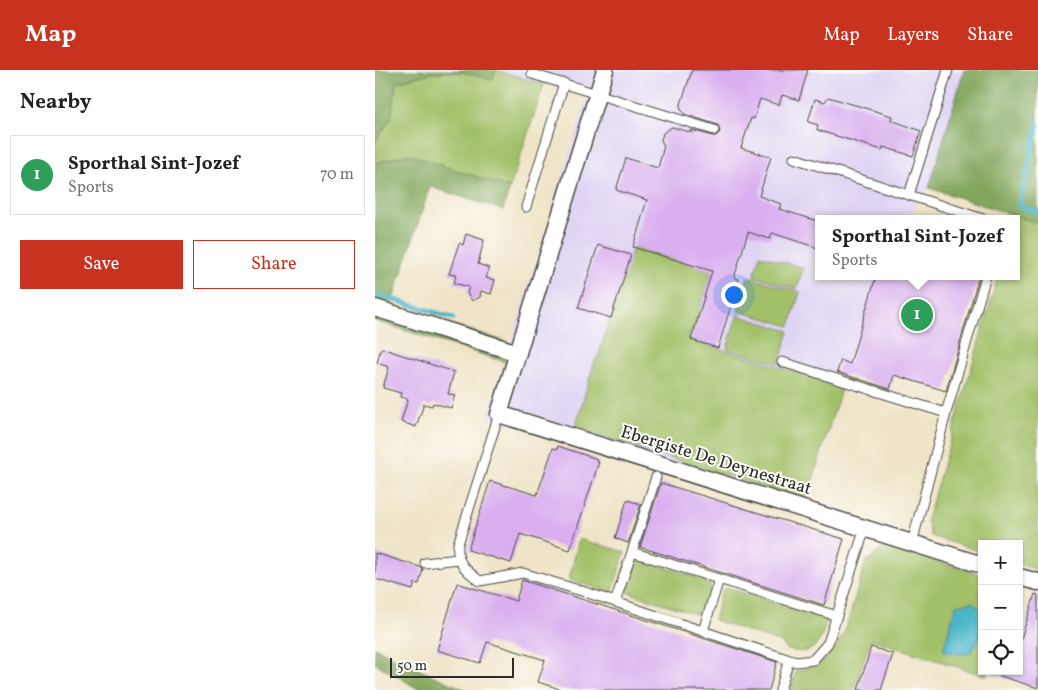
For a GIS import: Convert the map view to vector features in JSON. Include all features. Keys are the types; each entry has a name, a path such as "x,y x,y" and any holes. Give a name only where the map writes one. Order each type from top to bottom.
{"street":[{"path":"499,414 605,70"},
{"path":"375,308 518,353"},
{"name":"Ebergiste De Deynestraat","path":"499,414 978,564"},
{"path":"1023,577 1038,582"}],"lane":[{"path":"533,70 532,74 714,130"},
{"path":"909,195 947,70"},
{"path":"526,207 564,83"},
{"path":"794,158 971,215"},
{"path":"912,543 946,414 985,280"},
{"path":"782,362 946,414"},
{"path":"499,414 458,544 458,559 465,570 480,581 523,573 795,662 813,660 828,643 865,528"},
{"path":"615,602 656,477"},
{"path":"632,552 837,616"},
{"path":"425,563 458,559"},
{"path":"703,631 719,579"},
{"path":"780,690 789,660"}],"shaded area":[{"path":"499,70 964,70 929,188 910,215 815,215 815,280 875,280 803,515 488,417 587,97"}],"green space":[{"path":"375,70 496,70 492,80 465,73 436,72 396,83 391,118 375,142"},
{"path":"496,70 544,84 510,188 408,154 375,163 375,142 391,118 396,83 428,74 444,72 465,73 491,80"},
{"path":"964,70 1038,70 1038,223 1020,217 1020,215 1013,215 929,188"},
{"path":"408,154 510,188 503,210 430,187 391,305 510,343 505,362 375,321 375,163"},
{"path":"1020,218 1038,223 1038,570 1023,565 1023,540 978,540 978,551 931,536 927,520 997,280 1020,280"},
{"path":"633,247 712,271 694,332 691,331 688,339 842,386 806,501 575,428 595,360 597,360"},
{"path":"760,255 803,268 797,289 754,276"},
{"path":"748,277 800,292 790,326 738,311"},
{"path":"737,315 789,331 779,364 727,349"},
{"path":"579,539 625,552 612,593 569,580"},
{"path":"886,546 978,574 978,673 871,639 854,690 790,690 796,671 824,661 845,631 866,561"},
{"path":"643,560 708,581 711,588 702,616 624,591 632,564"},
{"path":"729,588 827,619 819,641 810,650 796,651 786,649 782,643 714,620 722,590"},
{"path":"375,647 399,661 466,690 420,690 375,663"}],"water":[{"path":"973,602 978,607 978,642 969,654 950,653 943,650 956,605"}],"building":[{"path":"692,70 808,70 799,100 782,95 779,105 760,99 754,119 751,118 741,148 771,157 759,196 781,204 779,209 815,220 815,247 772,233 770,239 748,232 734,278 739,279 718,348 691,340 712,271 633,247 647,200 616,190 626,158 658,168 664,146 661,140 663,133 672,127 713,136 720,132 718,125 684,114 680,107"},
{"path":"828,97 892,116 891,120 921,131 913,156 883,147 882,150 817,130 818,125 808,122 815,99 825,102"},
{"path":"466,234 484,240 478,264 489,268 486,278 495,280 491,294 481,291 480,297 472,301 467,293 469,287 454,283 456,275 449,274 459,243 463,245"},
{"path":"598,245 631,255 611,318 578,308"},
{"path":"875,280 978,280 946,391 894,375 890,389 837,372 841,360 850,364"},
{"path":"381,348 454,372 448,394 455,395 451,408 433,403 432,406 424,404 416,427 401,422 408,399 400,397 401,393 383,388 389,367 377,363"},
{"path":"558,446 597,459 596,462 599,462 570,550 520,534 511,563 468,550 490,481 537,495 553,448 557,449"},
{"path":"661,483 844,539 824,605 640,547"},
{"path":"627,500 641,504 628,543 615,538"},
{"path":"375,553 423,569 419,584 415,583 413,590 375,579"},
{"path":"522,580 777,662 769,690 563,690 538,682 545,660 487,642 480,663 437,650 457,583 516,601"},
{"path":"1035,594 1038,595 1038,688 997,675 1023,675 1023,632"},
{"path":"871,647 893,654 881,690 858,690"}],"waterway":[{"path":"1038,125 1019,206 1038,212"},
{"path":"375,294 453,318"}],"place":[{"name":"Sporthal Sint-Jozef","path":"917,315"}]}
